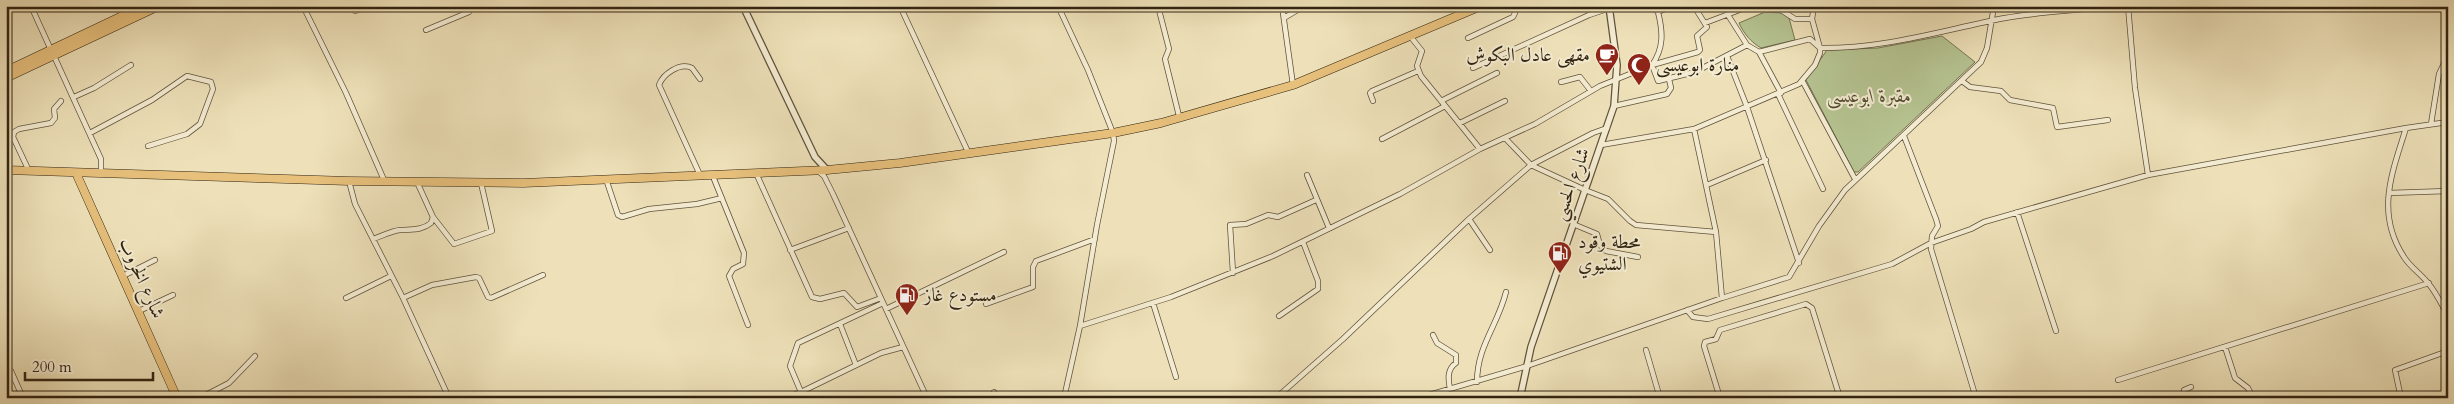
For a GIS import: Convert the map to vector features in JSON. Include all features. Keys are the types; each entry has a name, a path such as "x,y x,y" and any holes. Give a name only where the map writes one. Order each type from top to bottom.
{"main road":[{"path":"6,78 144,6"},
{"path":"6,70 53,53 158,6"},
{"path":"6,170 349,181 416,180 481,183 826,170 900,163 1113,133 1161,123 1179,116 1293,85 1481,6"},
{"name":"شارع الخروب","path":"76,173 177,398"}],"street":[{"path":"31,6 90,133 102,162 101,173"},
{"path":"121,6 124,15"},
{"path":"303,6 346,93 384,180"},
{"path":"351,6 355,10 360,11 371,6"},
{"path":"426,30 471,11 472,6"},
{"path":"744,6 814,157 826,170"},
{"path":"900,6 968,154"},
{"path":"1058,6 1088,70 1113,133 1114,141 1080,326 1064,398"},
{"path":"1158,6 1169,49 1164,59 1179,116"},
{"path":"1282,6 1293,85"},
{"path":"1284,18 1304,6"},
{"path":"1468,38 1513,17 1513,6"},
{"path":"1651,6 1658,12 1661,47 1652,65 1658,80 1669,80 1695,72 1747,44"},
{"path":"1658,12 1672,6"},
{"path":"1080,326 1153,303 1303,242 1400,194 1480,150 1535,124 1591,91 1652,65 1699,52 1697,36 1707,29 1694,6"},
{"path":"1705,23 1750,6 1764,10 1781,10 1795,19 1812,19"},
{"path":"1601,146 1694,129 1780,94 1803,82 1815,65 1820,48 1812,19 1814,6"},
{"path":"1419,398 1527,366 1722,298 1789,277 1820,226 1855,179 1962,81 1984,56 1993,21 1994,6"},
{"path":"1759,52 1810,39 1820,48 1907,40 1993,21 2107,6"},
{"path":"2128,6 2135,88 2148,175"},
{"path":"1473,68 1610,7"},
{"name":"شارع الحسي","path":"1520,398 1531,347 1614,106 1617,79 1610,7"},
{"path":"1728,14 1747,44 1759,52 1823,189"},
{"path":"1410,36 1422,51 1417,66 1418,71 1480,150"},
{"path":"2431,124 2439,74 2448,55"},
{"path":"1727,56 1766,160 1799,263"},
{"path":"74,98 131,65"},
{"path":"700,80 692,68 683,66 666,75 659,85 700,175"},
{"path":"1373,101 1370,93 1372,91 1418,71"},
{"path":"1441,101 1497,74"},
{"path":"90,133 152,100 182,78 187,76 196,77 211,82 213,89 200,124 187,134 148,146"},
{"path":"1561,82 1580,77 1591,91"},
{"path":"1614,106 1667,94 1671,88 1669,80"},
{"path":"1962,81 1970,87 2002,91 2010,100 2052,108 2058,127 2108,120"},
{"path":"1803,82 1855,179"},
{"path":"28,170 14,138 14,132 19,129 51,123 55,118 54,109 61,101"},
{"path":"1460,123 1505,101"},
{"path":"1382,139 1445,106"},
{"path":"1687,310 1690,315 1703,319 1727,314 1800,290 1822,286 1892,264 1931,243 1972,229 1984,222 2148,175 2448,122"},
{"path":"1276,398 1343,339 1469,220 1532,165 1593,133 1607,128"},
{"path":"2406,128 2389,193 2388,221 2396,244 2405,260 2429,283 2448,316"},
{"path":"1694,129 1716,232 1722,298"},
{"path":"1904,136 1938,226 1931,243 1931,249 1976,398"},
{"path":"1505,138 1532,165 1608,199 1636,225 1716,232"},
{"path":"803,170 812,163 814,157"},
{"path":"1707,185 1766,160"},
{"path":"817,170 825,178 927,398"},
{"path":"756,172 809,293 814,298 820,299 844,293 855,306 860,307 881,298"},
{"path":"712,174 744,252 743,264 734,269 728,276 748,325"},
{"path":"1307,175 1329,228"},
{"path":"606,179 618,215 622,217 643,210 697,204 722,198"},
{"path":"416,180 433,217 454,244 492,231 481,183"},
{"path":"349,181 355,204 403,298 449,398"},
{"path":"2389,193 2448,191"},
{"path":"1233,272 1230,225 1246,224 1268,215 1278,217 1316,200"},
{"path":"2017,212 2056,331"},
{"path":"373,239 400,230 425,228 431,223 433,217"},
{"path":"1469,220 1490,250"},
{"path":"1572,224 1597,234 1600,245 1606,251 1638,257"},
{"path":"790,250 849,228"},
{"path":"986,304 1033,287 1033,267 1036,261 1095,239"},
{"path":"1279,316 1318,289 1318,281 1303,242"},
{"path":"886,309 1004,252"},
{"path":"123,276 155,260"},
{"path":"403,298 432,286 478,277 488,297 491,298 543,275"},
{"path":"346,298 392,276"},
{"path":"2118,380 2429,283"},
{"path":"1477,382 1479,354 1503,305 1506,292"},
{"path":"139,311 172,295"},
{"path":"800,392 790,366 796,345 800,341 883,303"},
{"path":"1153,303 1176,377"},
{"path":"1720,398 1704,346 1705,342 1716,339 1720,330 1806,304 1810,305 1813,312 1840,398"},
{"path":"840,324 856,364"},
{"path":"1433,334 1437,343 1456,355 1456,363 1452,366 1448,379 1450,389"},
{"path":"786,398 856,364 903,347"},
{"path":"2225,347 2235,378 2248,388 2254,398"},
{"path":"1646,350 1660,398"},
{"path":"2401,398 2395,370 2448,351"},
{"path":"200,398 229,383 255,356"},
{"path":"6,368 11,371 23,398"},
{"path":"2186,398 2184,390 2191,387"},
{"path":"994,392 996,398"}],"green space":[{"path":"1765,12 1783,13 1789,18 1795,40 1761,48 1751,40 1739,23"},
{"name":"مقبرة ابوعيسى","path":"1942,36 1975,62 1858,172 1854,172 1806,80 1827,50 1878,48"}],"place":[{"name":"مقهى عادل البكوش","path":"1607,76"},
{"name":"منارة ابوعيسى","path":"1639,86"},
{"name":"محطة وقود الشتيوي","path":"1560,274"},
{"name":"مستودع غاز","path":"907,316"}]}
